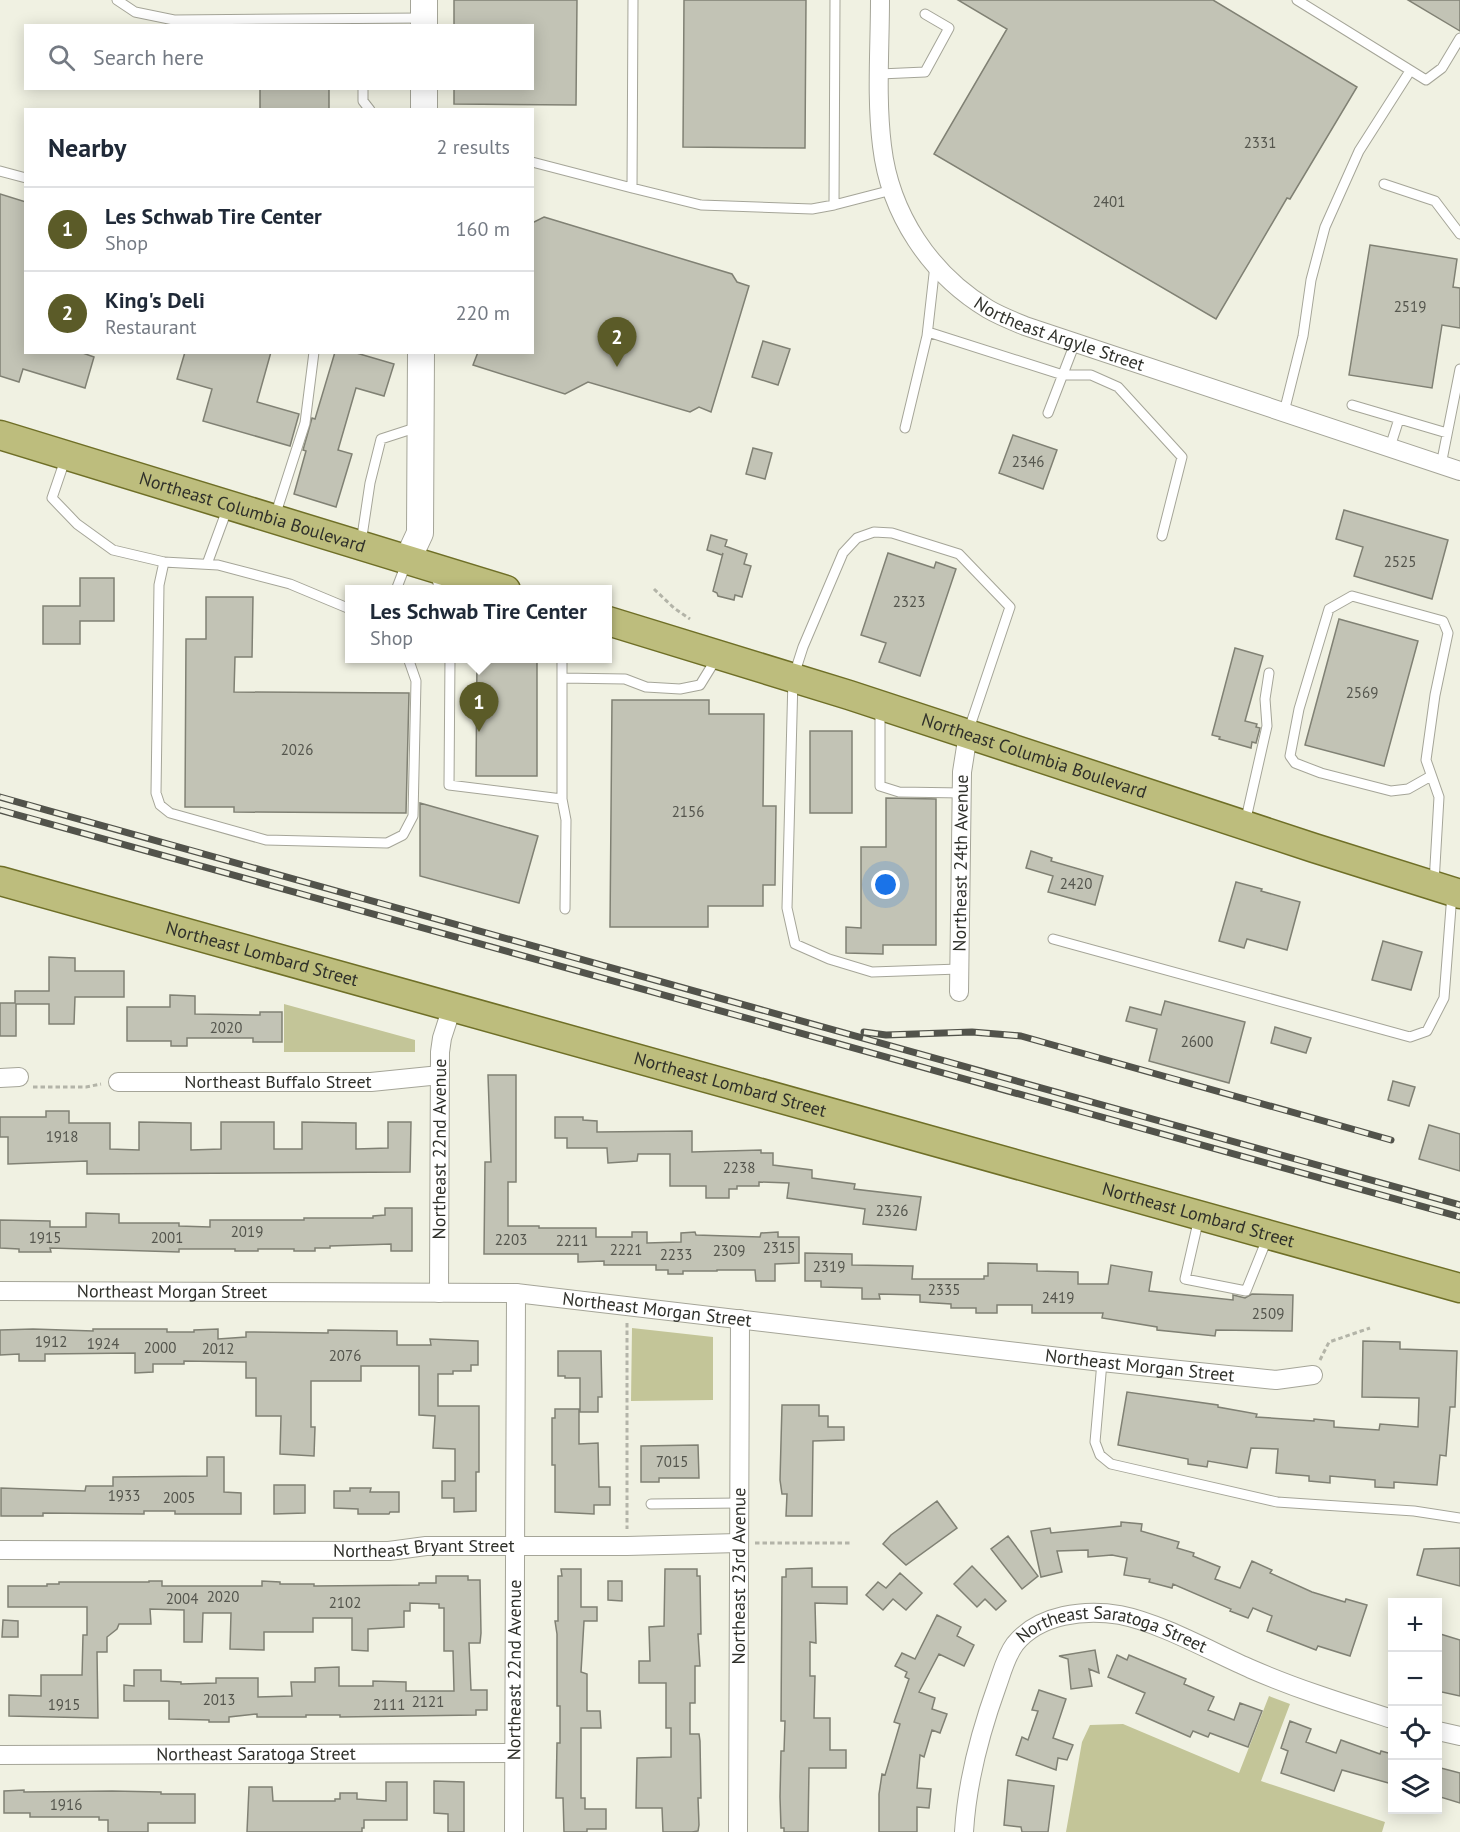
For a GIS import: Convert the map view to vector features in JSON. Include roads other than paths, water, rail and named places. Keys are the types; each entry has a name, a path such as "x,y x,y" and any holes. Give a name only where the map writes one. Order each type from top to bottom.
{"main road":[{"name":"Northeast Columbia Boulevard","path":"0,435 360,545 427,572 481,585"},
{"name":"Northeast Columbia Boulevard","path":"612,622 880,705 1449,890"},
{"name":"Northeast Lombard Street","path":"0,881 1460,1288"}],"street":[{"name":"Northeast Argyle Street","path":"880,0 882,147 892,190 909,227 925,254 964,293 990,310 1025,326 1460,471"},
{"path":"424,90 424,108"},
{"path":"421,354 420,533 427,572"},
{"name":"Northeast 24th Avenue","path":"959,992 962,772 968,734"},
{"name":"Northeast 22nd Avenue","path":"439,1293 440,1074 442,1038 452,1007"},
{"name":"Northeast Buffalo Street","path":"118,1082 371,1082 440,1074"},
{"path":"0,1078 19,1077"},
{"name":"Northeast Morgan Street","path":"0,1292 516,1293 627,1304 1102,1362 1276,1380 1312,1375"},
{"name":"Northeast 22nd Avenue","path":"514,1832 516,1293"},
{"name":"Northeast 23rd Avenue","path":"738,1832 740,1319"},
{"name":"Northeast Bryant Street","path":"0,1550 389,1551 426,1546 627,1546 738,1543"},
{"name":"Northeast Saratoga Street","path":"964,1832 971,1774 979,1741 1005,1664 1015,1645 1029,1632 1068,1614 1093,1612 1121,1616 1149,1624 1285,1683 1388,1718"},
{"path":"1442,1732 1460,1736"},
{"name":"Northeast Saratoga Street","path":"0,1755 514,1753"}],"lane":[{"path":"117,0 135,12 174,20 361,22 424,14"},
{"path":"632,188 633,0"},
{"path":"834,0 834,206"},
{"path":"1297,0 1426,81 1442,68 1460,38"},
{"path":"880,74 925,72 949,28 925,14"},
{"path":"1284,412 1303,336 1311,280 1325,227 1359,151 1410,71"},
{"path":"363,90 363,101 368,108"},
{"path":"534,163 701,206 812,209 834,206 892,190"},
{"path":"0,171 24,177"},
{"path":"1384,184 1435,201 1460,234"},
{"path":"905,428 928,332 935,264"},
{"path":"928,332 1063,375 1091,375 1118,387 1182,458 1162,536"},
{"path":"1048,413 1075,343"},
{"path":"274,519 305,423 314,354"},
{"path":"1441,465 1460,369"},
{"path":"1352,405 1447,433"},
{"path":"1390,447 1399,419"},
{"path":"360,545 370,483 381,439 421,426"},
{"path":"67,455 52,498 77,524 113,550 164,562 218,565 290,584 345,607"},
{"path":"207,564 229,505"},
{"path":"959,969 872,972 829,959 795,944 787,908 793,678 803,646 843,553 857,538 874,532 892,533 959,554 1010,607 968,734"},
{"path":"164,562 159,585 156,793 160,805 170,813 266,840 387,843 403,835 413,816 416,681 410,663"},
{"path":"405,585 427,572"},
{"path":"1053,939 1410,1037 1427,1031 1444,998 1449,890 1439,797 1426,760 1435,695 1448,633 1443,621 1352,596 1329,609 1299,709 1290,756 1295,763 1321,773 1391,792 1408,789 1431,776"},
{"path":"562,678 625,679 646,687 680,690 700,685 719,654"},
{"path":"450,663 449,785 562,799"},
{"path":"562,663 562,799 566,820 565,909"},
{"path":"1244,825 1267,726 1265,699 1269,673"},
{"path":"880,705 880,786 899,792 962,793"},
{"path":"1200,1216 1185,1279 1246,1291 1269,1235"},
{"path":"1102,1362 1095,1442 1100,1455 1111,1464 1277,1502 1414,1511 1460,1518"},
{"path":"651,1504 739,1503"}],"railway":[{"path":"0,797 1460,1205"},
{"path":"0,810 1460,1217"},
{"path":"864,1032 886,1035 972,1032 1021,1036 1391,1140"}],"place":[{"name":"King's Deli","path":"617,367"},
{"name":"Les Schwab Tire Center","path":"479,732"}]}
